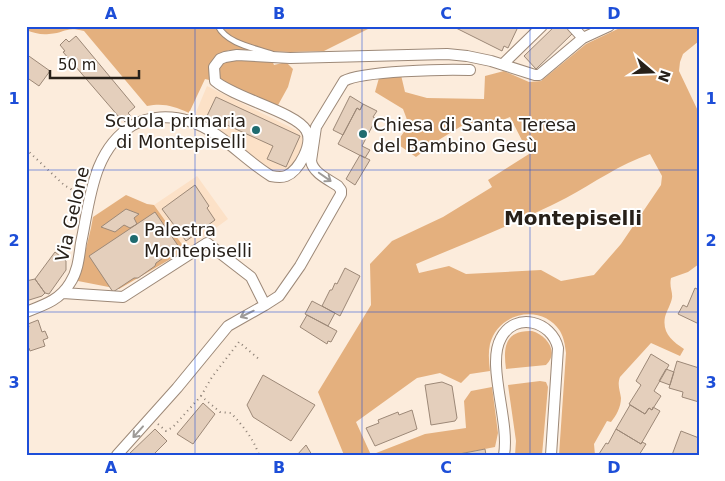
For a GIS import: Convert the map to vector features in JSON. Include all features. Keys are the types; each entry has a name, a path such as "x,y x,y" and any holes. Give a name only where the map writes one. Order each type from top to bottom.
{"street":[{"path":"503,64 542,26"},
{"path":"572,26 583,38"},
{"path":"311,136 297,122 226,89 215,81 214,68 216,62 224,56 237,55 279,57 452,54 503,64 530,74 539,75 583,38 609,26"},
{"path":"117,455 183,381 228,326 279,296 289,283 341,194 338,186 312,166 311,136 340,86 348,79 362,75 470,70"},
{"name":"Via Gelone","path":"63,293 72,279 78,264 90,195 99,165 106,151 122,134 136,124 144,120 171,117 195,124 219,137 266,173 276,178 286,176 294,171 305,152 311,136"},
{"path":"26,312 53,300 63,293 123,298 208,243 251,277 266,305"},
{"path":"504,455 505,434 496,351 503,334 514,325 525,322 535,323 548,330 554,337 558,348 550,455"}],"lane":[{"path":"218,26 224,34 238,42 279,57"}],"path":[{"path":"26,149 70,190 83,196 84,192 90,195"},
{"path":"145,424 149,427 154,422 166,431 173,427 202,396 217,371 239,342 260,360"},
{"path":"202,396 220,412 231,413 254,442 258,455"}],"shaded area":[{"path":"26,26 374,26 324,51 227,50 242,59 271,58 274,65 286,62 293,69 288,87 277,107 226,84 205,79 189,113 168,106 147,106 84,31 69,29 43,34 26,30"},
{"path":"624,26 699,26 699,41 683,54 679,71 699,113 699,264 688,272 671,278 672,298 664,323 669,336 684,349 680,356 651,343 620,377 621,401 619,408 611,422 607,421 594,444 595,455 559,455 565,344 560,331 552,322 532,314 511,318 495,333 489,347 490,371 470,374 461,383 440,373 417,378 356,422 371,455 344,455 318,392 371,305 370,264 392,241 443,217 492,187 488,180 529,154 510,117 486,127 468,122 437,141 416,157 396,143 409,125 403,109 375,92 379,78 401,75 405,92 427,98 484,99 485,76 504,71 529,82 541,81 586,44","holes":["650,154 662,176 661,185 621,244 594,275 561,281 541,270 466,274 449,266 419,273 416,264 548,207 639,158"]},
{"name":"Scuola primaria di Montepiselli","path":"207,86 298,131 302,137 302,146 296,160 288,170 283,172 269,168 215,128 194,117"},
{"path":"197,176 228,219 186,250 154,205"},
{"name":"Palestra Montepiselli","path":"126,195 154,205 186,250 119,289 78,281 93,217"},
{"path":"532,331 542,336 550,345 552,355 550,360 546,365 506,369 505,354 508,341 516,333"},
{"path":"546,382 548,387 542,455 515,455 516,441 508,385"},
{"path":"492,387 498,433 495,447 454,455 371,455 425,434 466,428 464,401 471,391"}],"building":[{"path":"452,26 512,26 517,29 508,48 504,46 502,51"},
{"path":"555,26 567,26 573,33 536,69 524,56"},
{"path":"76,36 135,107 128,113 131,116 125,122 63,52 65,51 60,45 66,39 69,42"},
{"path":"26,54 50,71 39,86 26,77"},
{"path":"350,96 363,104 360,110 357,108 343,135 333,130"},
{"path":"216,97 300,136 286,167 267,159 273,146 207,116"},
{"path":"363,104 377,111 373,117 376,119 362,146 370,150 365,158 338,144 357,108 360,110"},
{"path":"360,155 370,160 355,185 346,179"},
{"path":"195,185 209,206 207,208 215,220 186,241 162,209"},
{"path":"126,209 139,214 134,218 137,224 130,228 124,225 115,232 101,227"},
{"path":"155,212 179,247 138,278 134,278 113,292 89,256"},
{"path":"55,252 66,261 66,270 49,294 45,293 35,279"},
{"path":"345,268 360,276 340,316 322,306"},
{"path":"35,279 45,293 42,296 26,301 26,281"},
{"path":"695,288 699,290 699,324 678,314 683,305 687,307"},
{"path":"312,301 335,313 328,326 305,314"},
{"path":"307,315 337,331 331,342 328,341 327,344 300,327"},
{"path":"38,320 42,332 45,331 48,338 43,340 45,346 30,351 29,348 26,350 26,328 29,327 28,324"},
{"path":"651,354 669,365 654,391 661,396 652,410 649,408 645,414 629,404 641,385 636,381"},
{"path":"677,361 699,368 699,402 682,397 683,392 669,388"},
{"path":"666,369 674,372 670,385 659,381"},
{"path":"263,375 315,405 291,441 253,417 247,405"},
{"path":"442,382 452,386 457,418 455,421 431,425 425,385"},
{"path":"203,403 215,414 193,444 177,434"},
{"path":"630,405 645,414 649,408 652,410 653,407 660,411 641,444 616,429"},
{"path":"412,410 417,429 375,446 366,428 379,423 378,420 398,412 399,415"},
{"path":"155,429 167,441 153,455 128,455"},
{"path":"616,429 641,444 642,442 646,444 639,455 599,454 606,443 608,444"},
{"path":"681,431 699,438 698,455 672,455"},
{"path":"306,445 312,455 297,455"},
{"path":"485,449 486,455 454,455"}],"place":[{"name":"Scuola primaria di Montepiselli","path":"256,130"},
{"name":"Chiesa di Santa Teresa del Bambino Gesù","path":"363,134"},
{"name":"Palestra Montepiselli","path":"134,239"}],"district":[{"name":"Montepiselli","path":"573,218"}]}
